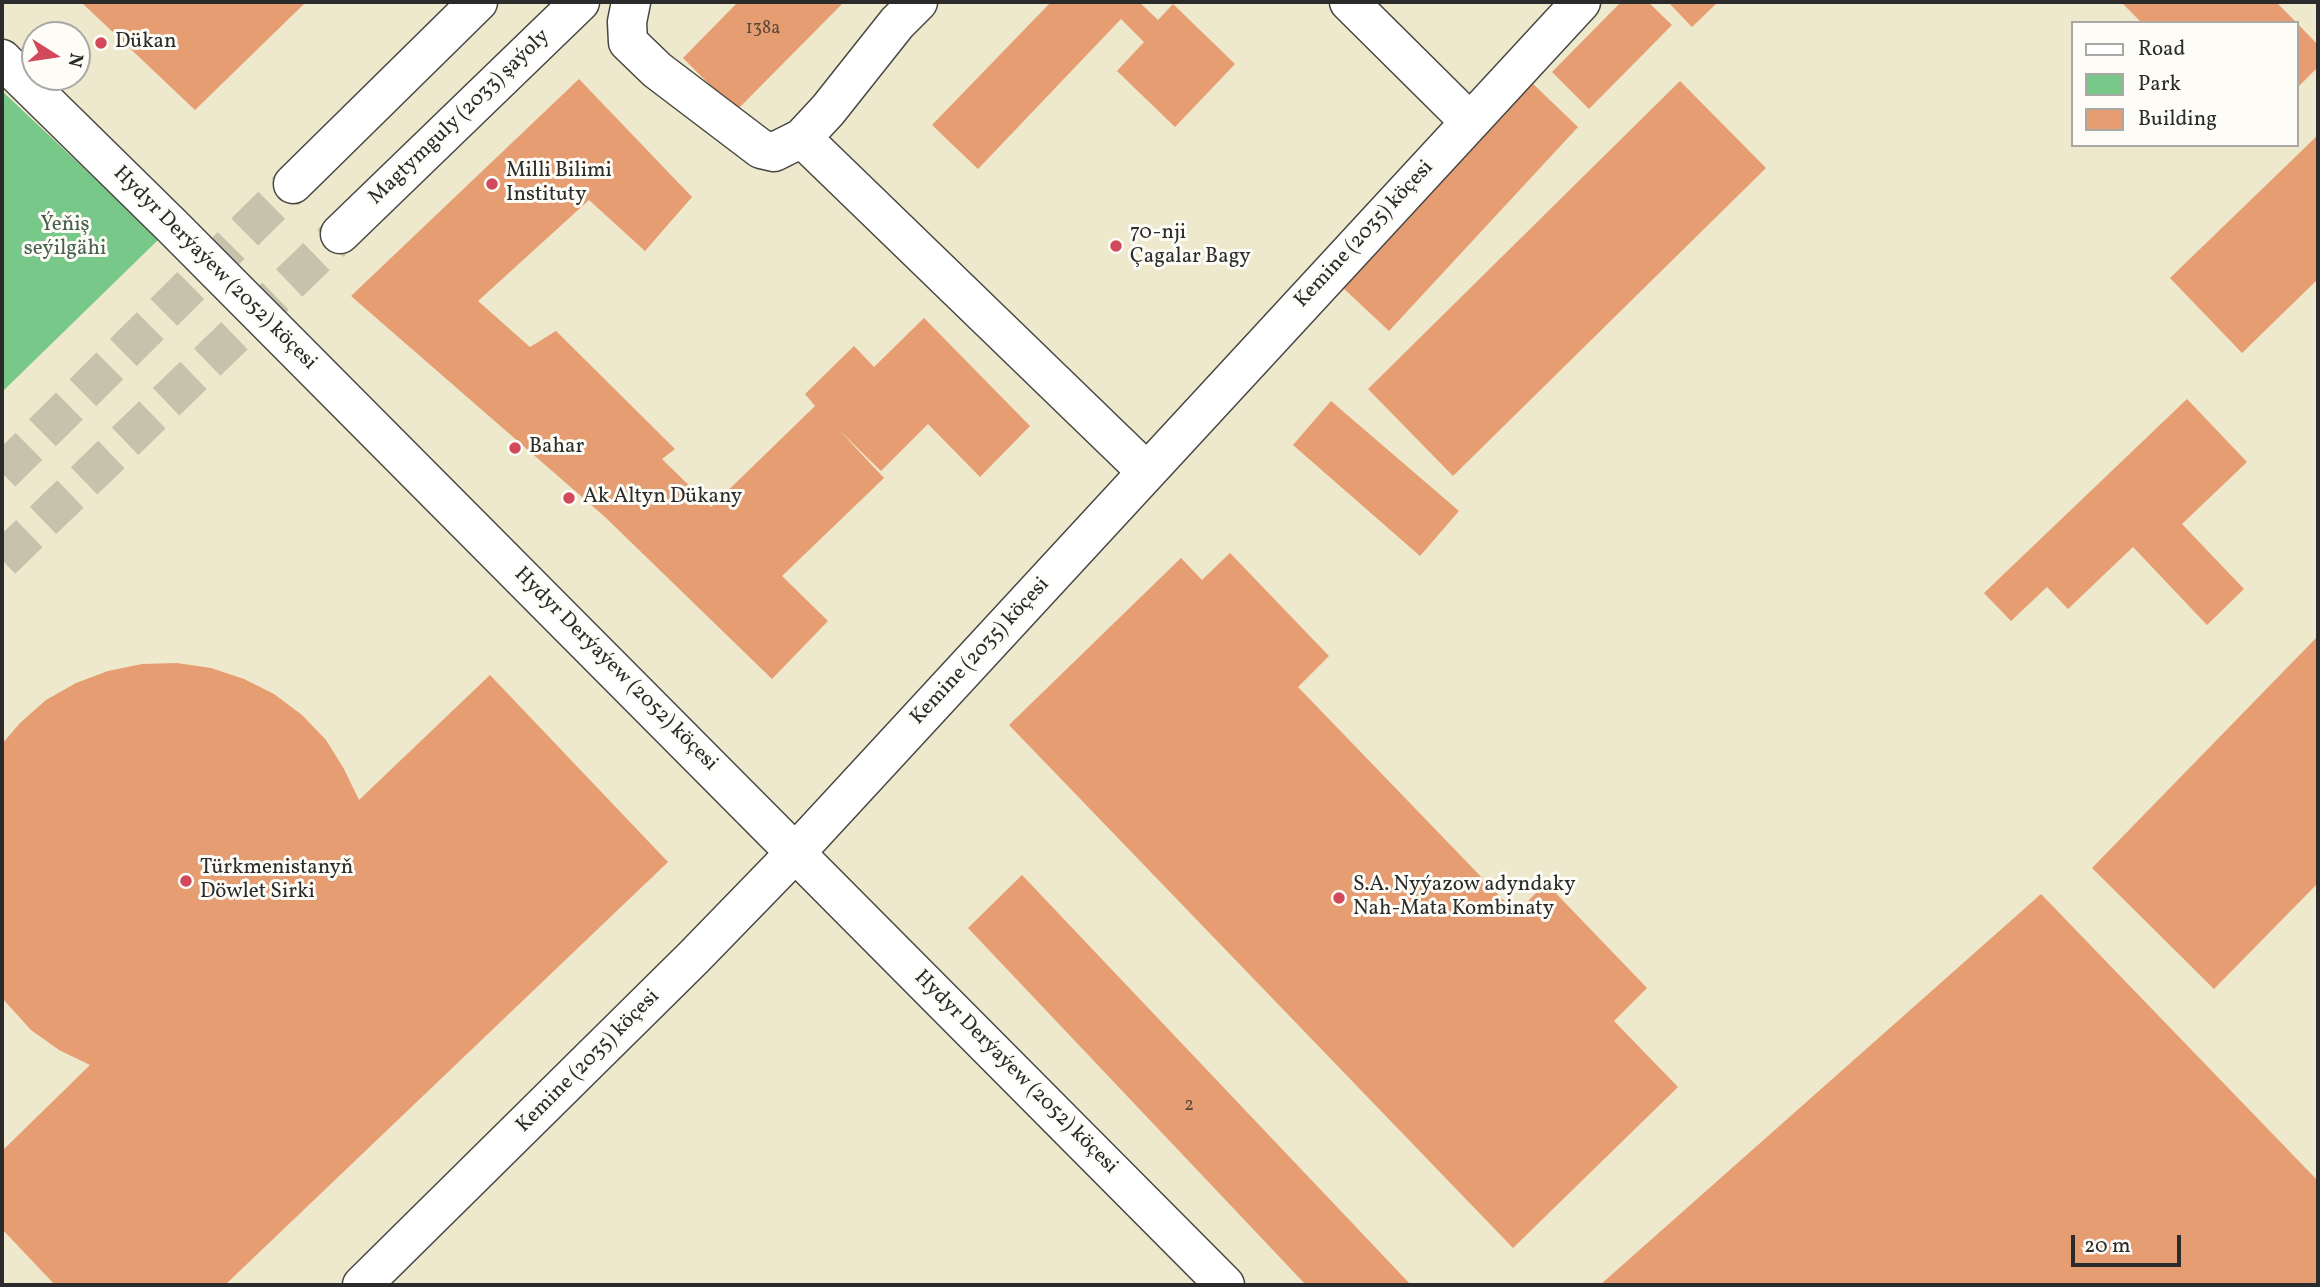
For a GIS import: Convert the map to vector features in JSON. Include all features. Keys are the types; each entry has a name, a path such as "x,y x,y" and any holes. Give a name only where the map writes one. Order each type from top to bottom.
{"street":[{"path":"293,184 478,2"},
{"name":"Magtymguly (2033) şaýoly","path":"340,234 580,2"},
{"path":"631,2 627,22 628,42 657,70 761,149 774,152 802,138 828,110 897,23 918,2"},
{"path":"1349,2 1470,122"},
{"name":"Kemine (2035) köçesi","path":"362,1285 694,957 796,852 1581,2"},
{"name":"Hydyr Derýaýew (2052) köçesi","path":"2,59 172,226 1225,1285"},
{"path":"802,138 1147,472"}],"green space":[{"name":"Ýeňiş seýilgähi","path":"2,91 159,239 2,392"}],"building":[{"path":"81,2 306,2 195,110"},
{"path":"738,2 844,2 736,111 683,58"},
{"path":"1051,2 1139,2 1158,20 1173,4 1235,64 1175,127 1117,71 1144,42 1121,19 978,169 932,125"},
{"path":"1621,2 1648,2 1672,25 1589,109 1552,72"},
{"path":"1668,2 1718,2 1692,27"},
{"path":"2121,2 2276,2 2295,21 2140,21"},
{"path":"2299,25 2318,45 2318,67 2299,86"},
{"path":"579,79 692,197 645,251 589,200 478,301 530,347 556,331 675,449 662,459 711,507 815,406 805,394 854,346 874,367 924,318 1030,426 980,477 928,424 881,471 838,429 884,478 782,576 828,621 772,679 605,517 351,296"},
{"path":"1530,81 1578,127 1389,331 1340,285"},
{"path":"1680,81 1766,168 1453,476 1368,389"},
{"path":"2318,135 2318,279 2242,353 2170,278"},
{"path":"2187,399 2247,462 2182,524 2244,589 2207,625 2133,547 2068,609 2047,587 2011,621 1984,593"},
{"path":"1331,401 1459,511 1420,556 1293,445"},
{"name":"S.A. Nyýazow adyndaky Nah-Mata Kombinaty","path":"1230,553 1329,656 1298,687 1516,913 1546,883 1647,988 1614,1021 1678,1087 1513,1248 1009,725 1181,558 1202,580"},
{"path":"2318,636 2318,883 2214,989 2092,868"},
{"path":"177,663 211,668 244,679 274,694 302,715 326,740 359,800 490,675 668,862 225,1285 55,1285 2,1229 2,1151 90,1065 59,1050 31,1030 2,998 2,744 20,723 46,700 76,683 108,671 142,664"},
{"path":"1022,875 1411,1285 1306,1285 968,928"},
{"path":"2041,894 2318,1181 2318,1285 1600,1285"}],"tunnel":[{"path":"2,473 293,184"},
{"path":"2,560 340,234"}],"place":[{"name":"Dükan","path":"101,43"},
{"name":"Milli Bilimi Instituty","path":"492,184"},
{"name":"70-nji Çagalar Bagy","path":"1116,246"},
{"name":"Bahar","path":"515,448"},
{"name":"Ak Altyn Dükany","path":"569,498"},
{"name":"Türkmenistanyň Döwlet Sirki","path":"186,881"},
{"name":"S.A. Nyýazow adyndaky Nah-Mata Kombinaty","path":"1339,898"}]}
